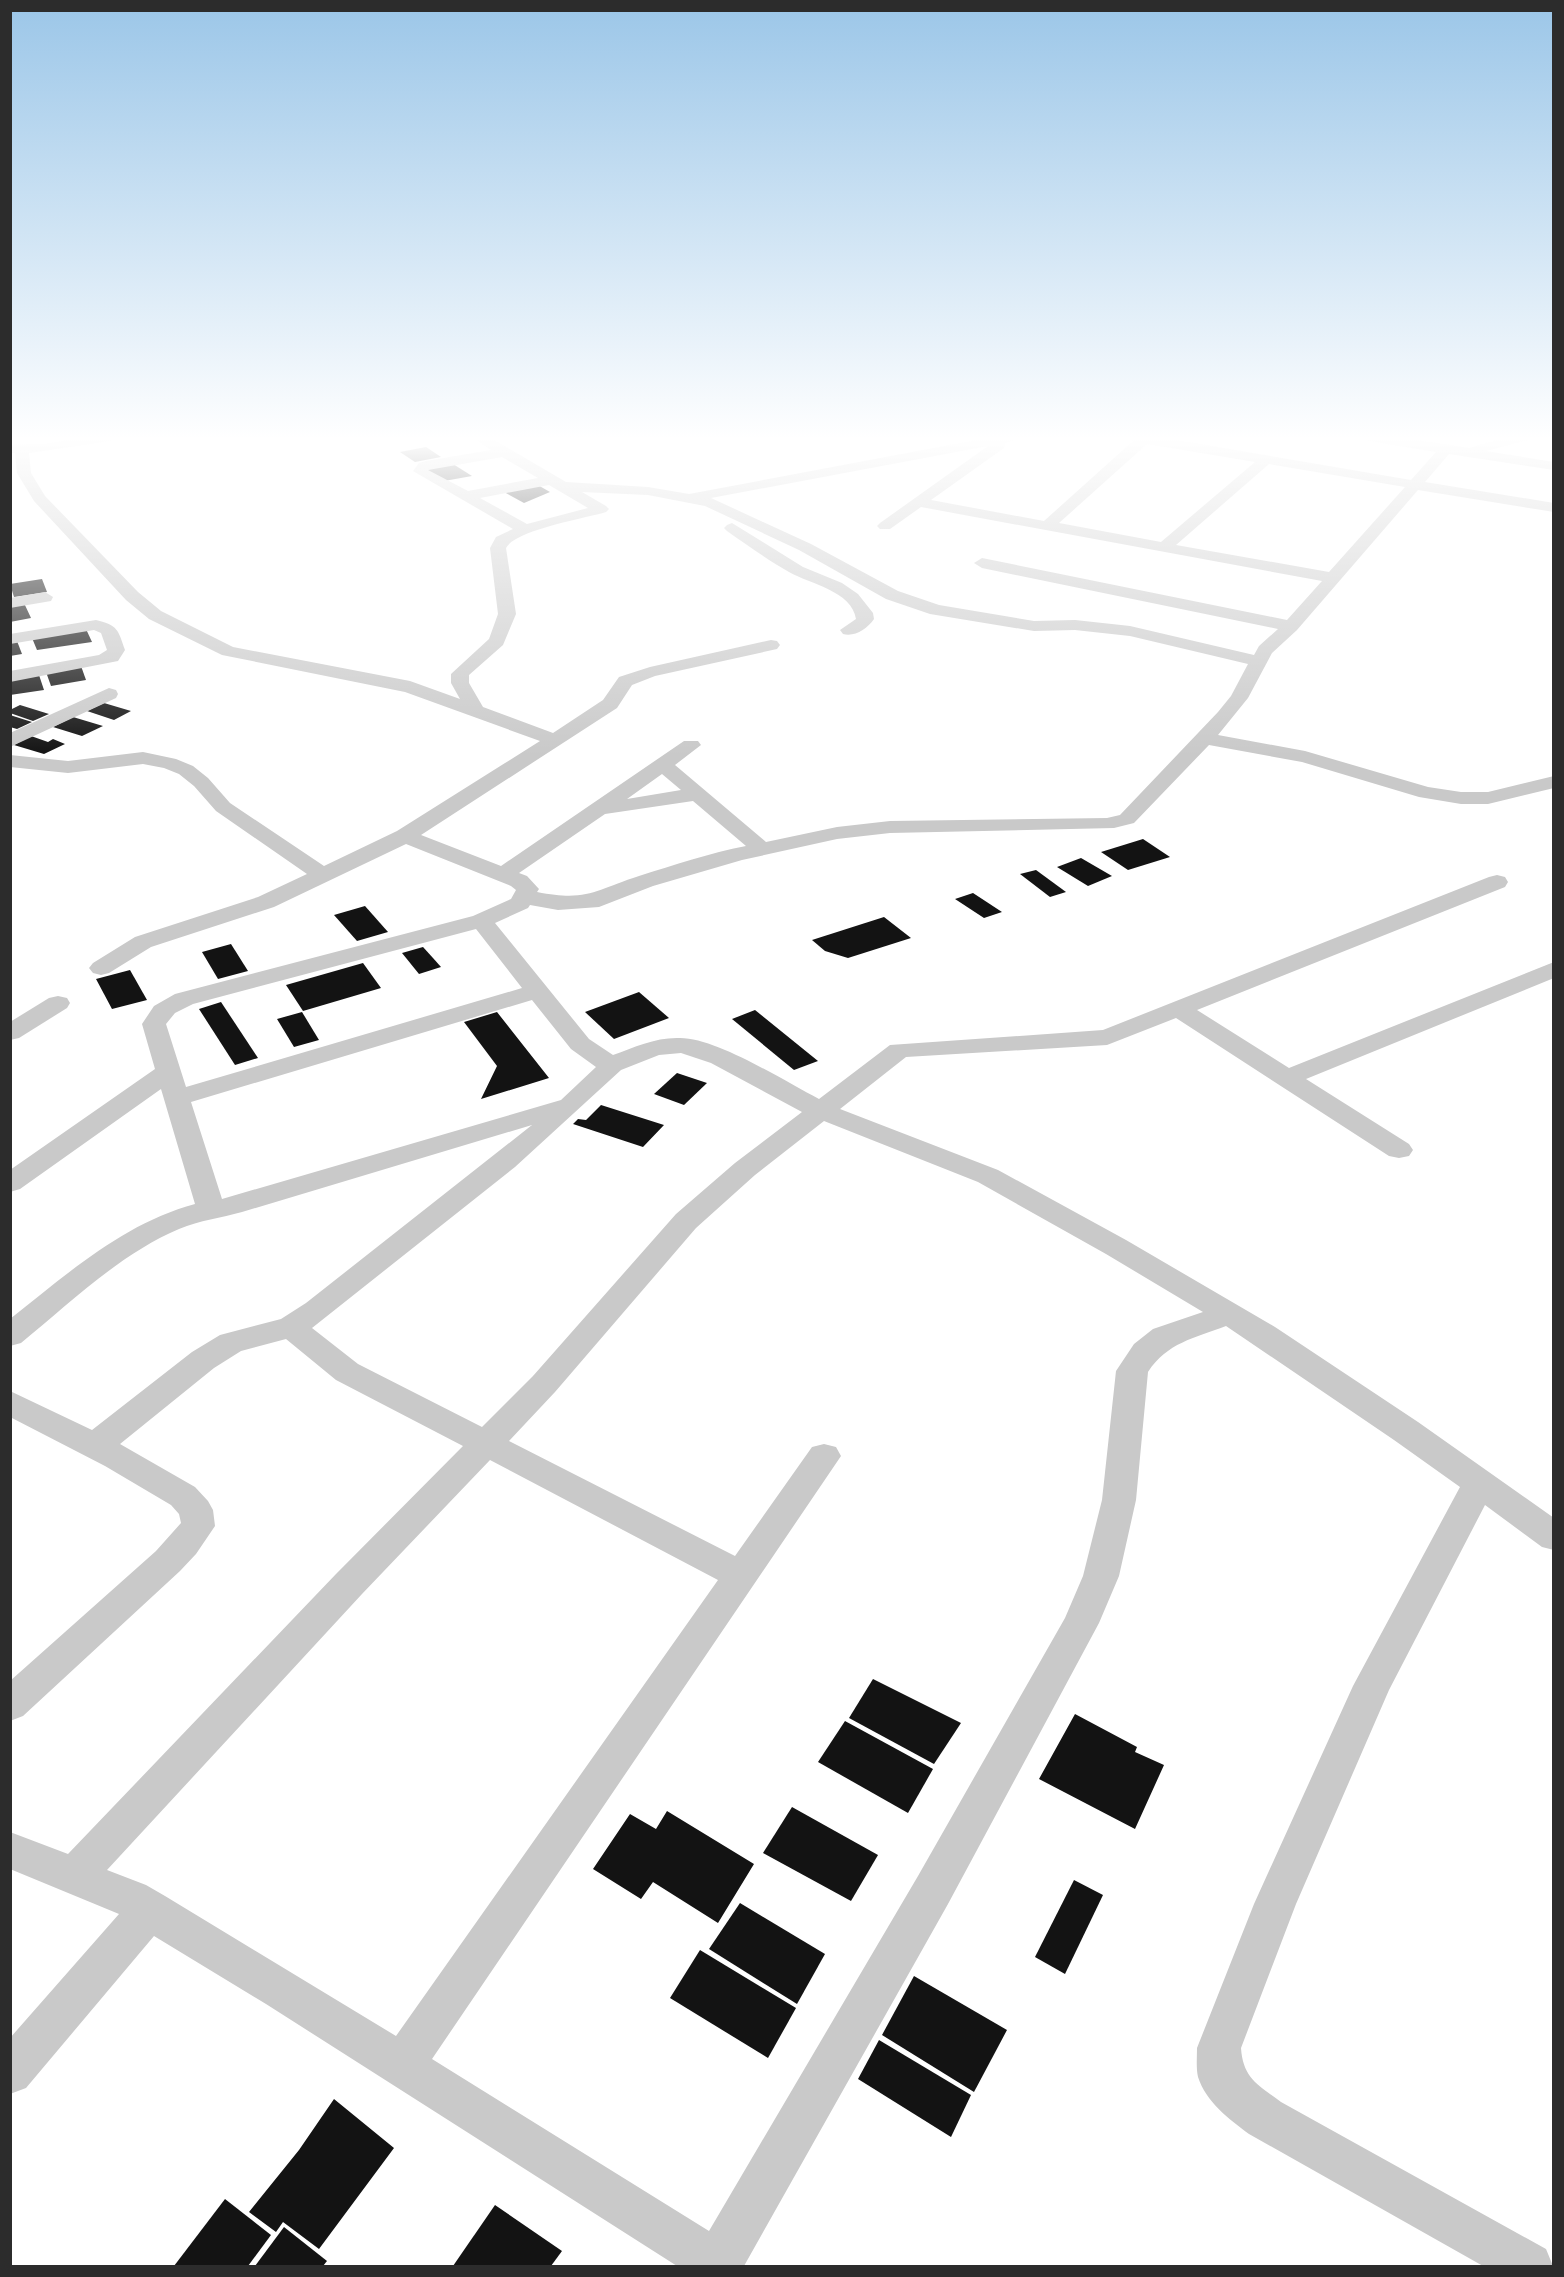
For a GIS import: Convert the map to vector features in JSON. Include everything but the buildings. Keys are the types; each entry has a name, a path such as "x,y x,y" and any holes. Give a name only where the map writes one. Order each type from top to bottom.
{"street":[{"path":"82,543 132,596 154,615 228,651 254,658 410,687 555,740"},
{"path":"476,711 460,683 460,674 497,641 507,614 498,548 500,543"},
{"path":"754,543 796,570 836,587 852,598 864,613 865,619 849,630"},
{"path":"797,543 912,603 1016,624 1075,625 1130,631 1258,661"},
{"path":"1143,543 1333,578"},
{"path":"1164,547 1168,543"},
{"path":"526,897 558,903 599,900 645,881 761,848 837,833 890,827 1107,824 1127,819 1239,698 1265,650 1291,626 1364,543"},
{"path":"982,563 1291,626"},
{"path":"10,603 45,597"},
{"path":"10,639 96,625 109,630 116,650 112,657 101,660 10,677"},
{"path":"101,968 143,942 174,930 266,902 405,836 610,704 625,681 650,672 771,645"},
{"path":"10,741 109,694"},
{"path":"1204,738 1305,758 1426,793 1461,798 1488,798 1554,782"},
{"path":"505,873 692,745"},
{"path":"10,761 69,767 143,758 169,763 186,770 201,782 223,807 324,876"},
{"path":"663,765 761,848"},
{"path":"598,809 697,794"},
{"path":"212,1210 154,1024 159,1014 168,1005 481,921 520,903 526,897 528,889 505,873 405,836"},
{"path":"74,1877 348,1584 544,1384 686,1221 745,1169 899,1050 1107,1037 1497,882"},
{"path":"481,921 580,1044 593,1055 612,1065"},
{"path":"1285,1079 1554,969"},
{"path":"176,1098 537,991"},
{"path":"10,1033 58,1003"},
{"path":"1178,1009 1399,1150"},
{"path":"95,1446 203,1359 231,1343 291,1328 466,1194 573,1104 612,1065 654,1048 681,1045 720,1058 821,1111 988,1176 1264,1335 1406,1431 1554,1537"},
{"path":"10,1183 169,1071"},
{"path":"10,1335 125,1247 161,1226 190,1214 232,1206 573,1104"},
{"path":"10,1850 131,1899 281,1989 719,2266 933,1890 1081,1623 1101,1575 1119,1500 1132,1371 1145,1352 1164,1337 1229,1314"},
{"path":"291,1328 347,1372 487,1442 741,1576"},
{"path":"10,1705 168,1561 198,1526 196,1510 183,1496 95,1446 15,1413"},
{"path":"402,2065 824,1456"},
{"path":"1479,1484 1372,1686 1318,1805 1275,1904 1219,2048 1220,2075 1241,2100 1265,2118 1529,2266"},
{"path":"10,2072 150,1911"}]}
